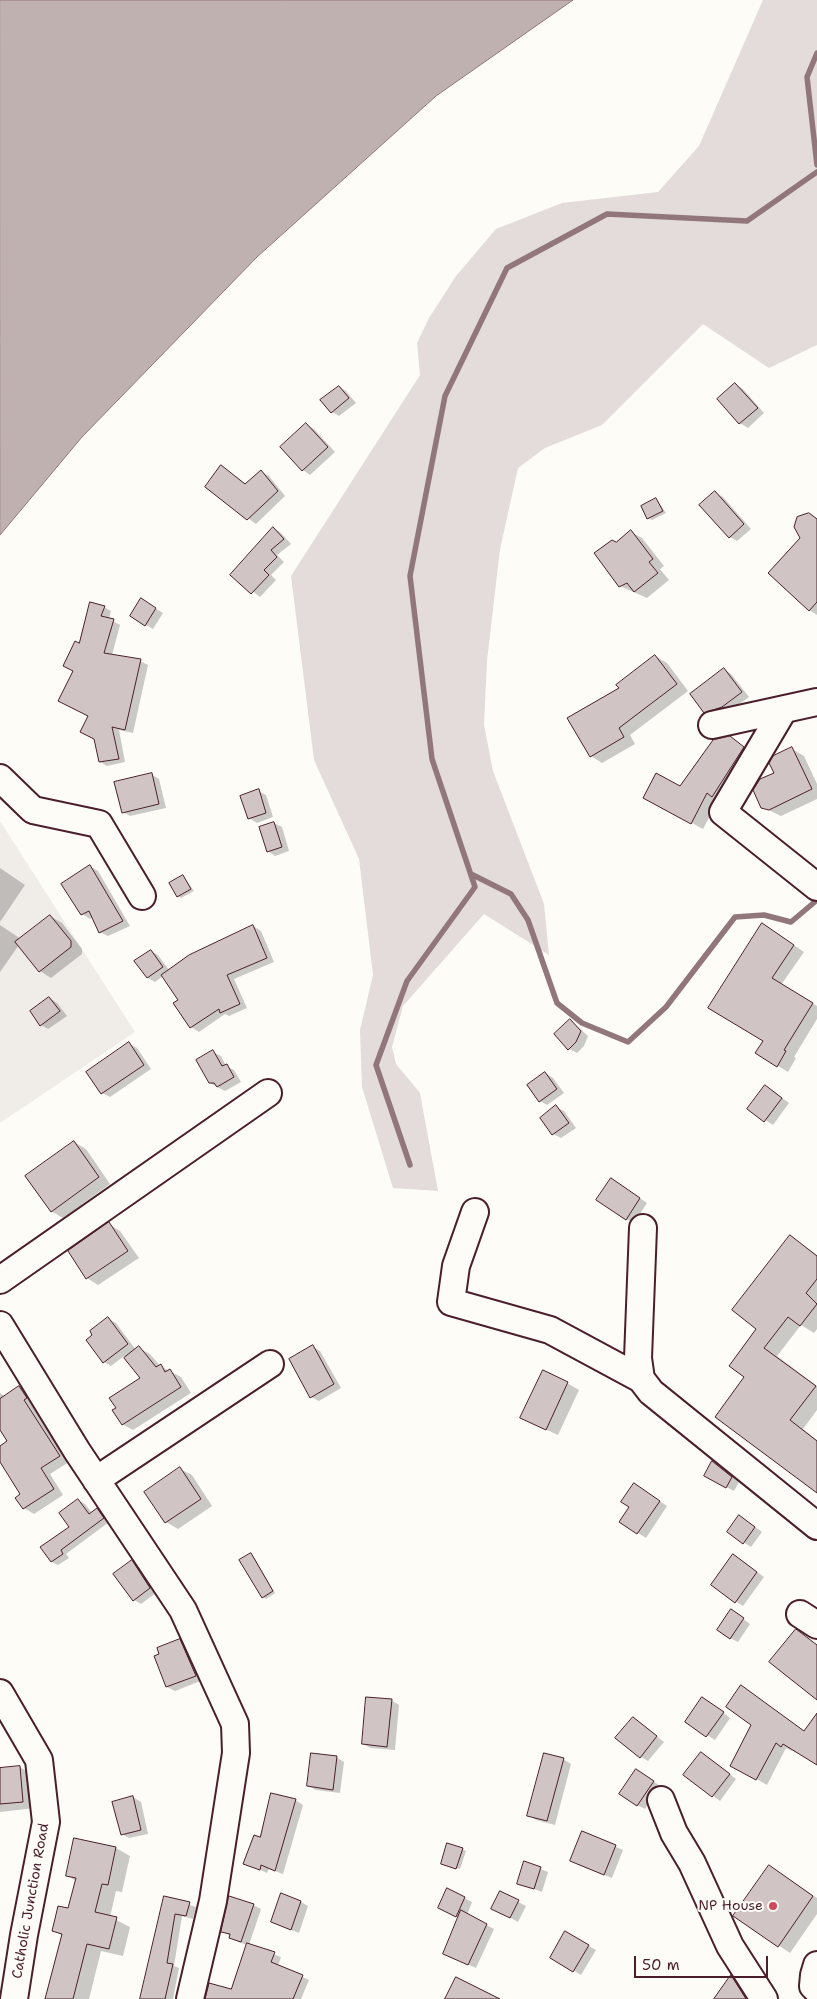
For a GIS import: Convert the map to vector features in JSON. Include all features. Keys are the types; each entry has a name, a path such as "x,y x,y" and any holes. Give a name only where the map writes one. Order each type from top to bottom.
{"street":[{"path":"712,725 817,702"},
{"path":"784,709 723,812 817,887"},
{"path":"0,778 33,810 99,824 142,896"},
{"path":"0,1280 268,1093"},
{"path":"475,1212 456,1266 451,1302 550,1330 641,1379 651,1392 817,1526"},
{"path":"641,1379 638,1358 643,1228"},
{"path":"0,1325 77,1451 183,1610 235,1724 236,1753 213,1901 190,1999"},
{"path":"96,1480 270,1364"},
{"name":"Catholic Junction Road","path":"0,1693 39,1760 46,1822 24,1935 14,1999"},
{"path":"661,1800 674,1833 692,1864 730,1946 764,1999"},
{"path":"817,1965 813,1986 817,1990"}],"shaded area":[{"path":"0,0 573,0 436,96 257,257 82,437 0,535"},
{"path":"763,0 817,0 817,345 769,368 703,324 602,425 545,448 518,468 500,549 487,661 484,725 493,771 544,904 549,955 484,914 403,1006 392,1047 396,1064 420,1093 438,1191 393,1188 362,1087 360,1030 373,975 359,859 314,760 291,576 420,375 417,343 429,318 456,276 496,229 562,203 658,192 699,146"},
{"path":"0,821 135,1032 0,1123"}],"building":[{"path":"735,383 758,408 739,424 717,399"},
{"path":"339,386 349,398 331,413 320,400"},
{"path":"306,423 328,447 302,471 280,447"},
{"path":"221,465 245,484 261,470 278,491 247,520 205,487"},
{"path":"715,491 744,524 729,538 699,505"},
{"path":"656,498 663,511 647,519 641,506"},
{"path":"809,513 817,519 817,602 809,611 768,573 800,538 794,527 797,517"},
{"path":"273,527 284,539 271,550 277,557 264,570 269,575 251,594 230,575"},
{"path":"631,530 653,559 649,562 658,573 634,592 627,583 619,587 594,553 612,540 616,542"},
{"path":"141,598 156,608 145,626 130,616"},
{"path":"90,602 105,606 101,616 114,619 104,653 141,659 125,730 112,727 119,759 99,762 94,739 80,732 88,716 58,701 73,671 63,666 75,641 79,643"},
{"path":"655,655 677,684 619,728 624,737 590,757 567,718 619,688 616,685"},
{"path":"724,668 742,692 722,707 704,713 690,694"},
{"path":"730,736 744,747 712,797 707,793 691,824 643,798 656,773 680,786 713,740"},
{"path":"792,747 812,789 769,810 761,808 753,790 760,779 774,773 769,763 773,756"},
{"path":"152,773 159,804 122,813 114,782"},
{"path":"259,789 266,813 248,819 240,796"},
{"path":"274,822 282,847 267,852 259,827"},
{"path":"90,865 123,921 99,933 89,911 81,915 61,884"},
{"path":"183,875 191,889 177,897 169,883"},
{"path":"50,915 71,941 71,947 39,972 15,942"},
{"path":"762,923 794,945 772,978 813,1003 784,1050 786,1051 777,1067 755,1053 763,1041 708,1008"},
{"path":"253,925 267,958 227,975 240,1004 220,1013 219,1009 190,1028 173,1003 178,1000 161,975 189,955"},
{"path":"151,950 163,967 147,978 134,961"},
{"path":"49,997 60,1011 40,1026 30,1011"},
{"path":"570,1019 581,1031 576,1042 568,1050 554,1034"},
{"path":"129,1042 144,1065 101,1094 86,1072"},
{"path":"213,1050 222,1066 227,1064 234,1077 217,1087 214,1083 209,1083 196,1060"},
{"path":"545,1072 557,1089 539,1102 527,1085"},
{"path":"765,1085 782,1098 764,1122 747,1109"},
{"path":"556,1105 569,1123 552,1135 540,1118"},
{"path":"74,1141 99,1177 51,1212 25,1176"},
{"path":"611,1178 640,1198 626,1220 596,1200"},
{"path":"109,1222 128,1251 86,1279 68,1251"},
{"path":"790,1235 817,1256 817,1279 806,1293 817,1304 800,1326 788,1317 764,1348 816,1386 790,1420 817,1441 817,1493 715,1417 744,1377 729,1366 756,1329 732,1310"},
{"path":"108,1317 128,1344 103,1363 86,1340 92,1335 90,1331"},
{"path":"313,1345 334,1384 310,1398 289,1359"},
{"path":"139,1346 156,1367 161,1364 165,1372 170,1369 181,1387 122,1425 112,1410 116,1408 109,1398 140,1378 124,1358"},
{"path":"543,1370 568,1382 546,1430 520,1418"},
{"path":"19,1386 27,1398 24,1400 60,1456 41,1468 54,1489 23,1509 15,1498 20,1494 0,1462 0,1446 7,1441 0,1430 0,1399"},
{"path":"712,1461 732,1477 726,1488 704,1476"},
{"path":"180,1467 201,1499 165,1523 144,1492"},
{"path":"634,1483 660,1501 637,1534 619,1522 629,1507 621,1502"},
{"path":"78,1499 89,1514 97,1508 104,1518 61,1550 63,1554 51,1562 40,1547 69,1527 59,1513"},
{"path":"739,1515 755,1527 743,1544 727,1532"},
{"path":"251,1553 273,1591 262,1598 239,1560"},
{"path":"733,1554 757,1572 735,1603 711,1585"},
{"path":"132,1560 150,1588 133,1601 113,1574"},
{"path":"731,1609 744,1618 730,1639 717,1630"},
{"path":"796,1629 817,1645 817,1700 769,1662"},
{"path":"180,1639 196,1676 166,1687 154,1656 159,1654 157,1648"},
{"path":"741,1685 804,1731 817,1713 817,1765 783,1744 781,1747 776,1743 756,1780 730,1766 751,1725 726,1707"},
{"path":"366,1697 392,1699 387,1747 362,1744"},
{"path":"702,1697 724,1712 706,1737 685,1722"},
{"path":"633,1717 657,1736 640,1758 615,1738"},
{"path":"701,1752 730,1774 712,1797 683,1775"},
{"path":"311,1753 337,1756 333,1790 307,1786"},
{"path":"544,1753 564,1758 547,1821 527,1816"},
{"path":"20,1766 23,1802 0,1804 0,1768"},
{"path":"636,1769 654,1781 637,1806 619,1794"},
{"path":"271,1793 296,1799 275,1871 261,1865 260,1870 243,1864 254,1835 260,1837"},
{"path":"133,1796 141,1830 121,1835 112,1802"},
{"path":"582,1831 616,1845 604,1875 570,1861"},
{"path":"74,1838 116,1847 108,1885 102,1884 95,1912 117,1917 109,1949 87,1944 73,1999 45,1999 62,1934 52,1931 58,1906 68,1908 76,1878 66,1876"},
{"path":"447,1843 463,1848 456,1869 441,1864"},
{"path":"524,1861 541,1867 534,1889 517,1884"},
{"name":"NP House","path":"769,1865 813,1896 778,1947 733,1916"},
{"path":"447,1888 465,1897 456,1917 438,1908"},
{"path":"500,1891 519,1900 510,1918 491,1909"},
{"path":"281,1893 301,1901 291,1930 271,1922"},
{"path":"164,1896 190,1902 186,1916 175,1914 167,1963 173,1964 165,1999 140,1999"},
{"path":"229,1896 254,1904 241,1942 229,1938 230,1934 221,1932"},
{"path":"461,1910 487,1924 468,1965 443,1954"},
{"path":"565,1931 589,1945 573,1972 550,1958"},
{"path":"247,1943 275,1952 271,1962 303,1975 293,1999 205,1999 209,1983 231,1989"},
{"path":"731,1975 746,1999 714,1999"},
{"path":"456,1977 500,1999 445,1999"}],"waterway":[{"path":"817,53 807,77 817,165"},
{"path":"410,1165 376,1065 407,981 475,887 432,759 410,576 445,396 507,268 607,214 747,221 817,172"},
{"path":"471,874 511,894 528,920 557,1003 582,1023 628,1042 666,1007 735,917 764,915 791,922 817,900"}],"place":[{"name":"NP House","path":"773,1906"}]}
